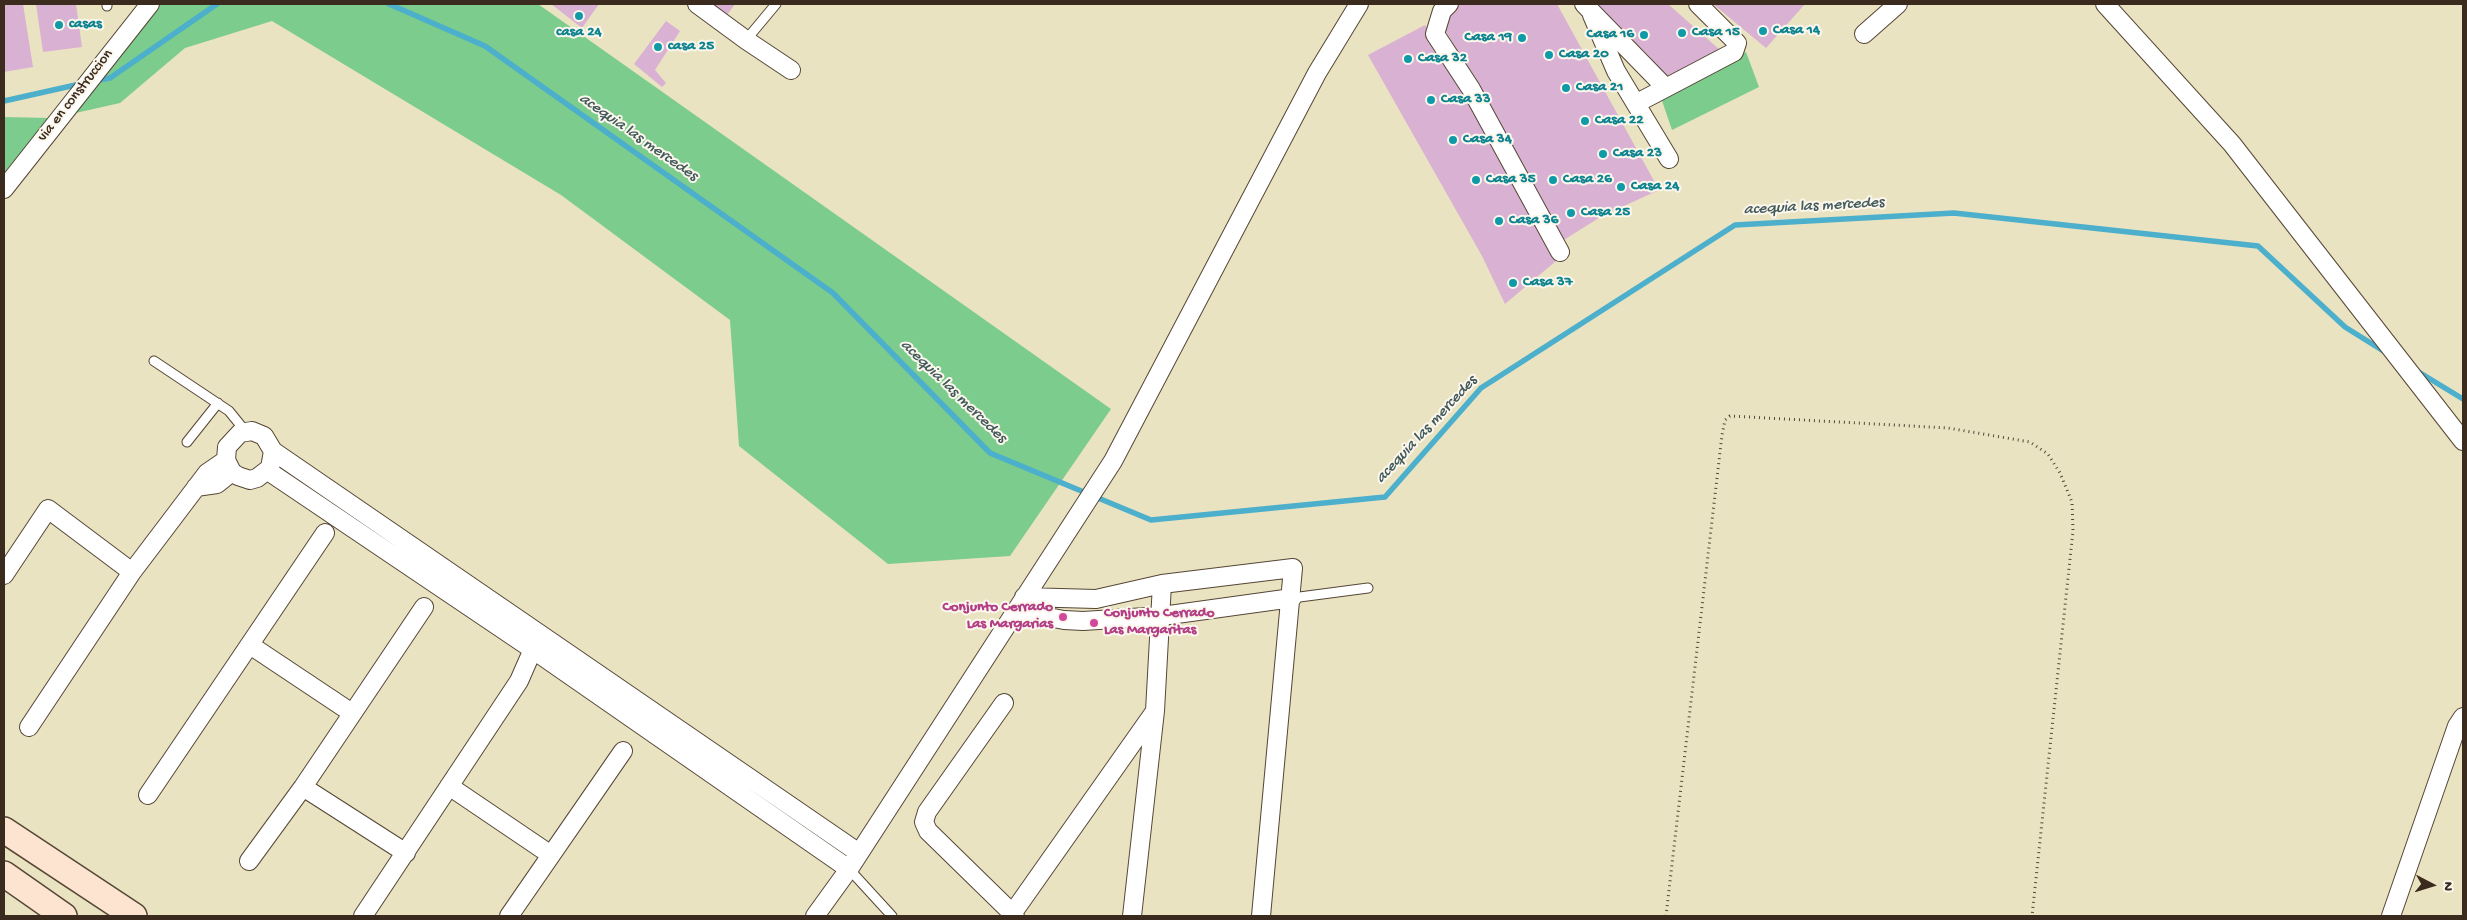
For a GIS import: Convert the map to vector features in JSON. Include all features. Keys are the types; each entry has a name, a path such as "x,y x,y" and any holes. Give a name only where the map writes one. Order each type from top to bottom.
{"main road":[{"path":"4,830 134,916"},
{"path":"4,874 64,916"}],"street":[{"name":"via en construccion","path":"4,189 150,4"},
{"path":"697,4 746,40 792,70"},
{"path":"817,916 1113,461 1312,82 1359,4"},
{"path":"1449,4 1442,11 1435,34 1471,89 1560,252"},
{"path":"1637,103 1734,52 1737,43 1698,4"},
{"path":"1864,34 1898,4"},
{"path":"2105,4 2232,144 2463,441"},
{"path":"1588,9 1665,87"},
{"path":"1588,9 1616,71 1637,103 1668,159"},
{"path":"229,466 230,442 246,432 252,431 264,436 273,452 849,869"},
{"path":"229,466 250,480 257,478 268,471 272,464 273,452"},
{"path":"29,726 132,572 196,487 207,473 229,466"},
{"path":"268,471 859,853"},
{"path":"4,575 48,510 132,572"},
{"path":"148,794 325,533"},
{"path":"1020,604 1096,599 1162,584 1293,568 1292,598 1261,916"},
{"path":"1132,916 1154,711 1162,616 1162,584"},
{"path":"1020,604 1064,620 1083,621 1162,616 1292,598"},
{"path":"250,861 424,607"},
{"path":"250,645 352,713"},
{"path":"363,916 543,647"},
{"path":"1004,703 927,812 924,822 928,832 1013,915 1154,711"},
{"path":"2392,916 2458,726 2463,717"},
{"path":"509,916 623,751"},
{"path":"303,786 406,853"},
{"path":"449,786 551,855"}],"lane":[{"path":"746,40 776,4"},
{"path":"154,361 229,411 246,432"},
{"path":"187,442 218,403"},
{"path":"1292,598 1368,588"},
{"path":"849,869 892,916"}],"path":[{"path":"1666,916 1722,435 1725,420 1730,416 1948,428 2030,442 2048,454 2060,473 2072,502 2073,531 2032,916"}],"green space":[{"path":"138,4 538,4 1111,409 1010,556 888,564 739,446 730,320 561,195 272,21 185,48 120,103 49,119 4,173 4,117 49,118"},
{"path":"1746,52 1759,87 1672,130 1658,89"}],"building":[{"name":"casas","path":"4,4 23,4 33,67 4,72"},
{"name":"casas","path":"36,4 76,4 82,47 43,52"},
{"name":"casa 24","path":"551,4 599,4 582,28"},
{"path":"711,4 735,4 727,15"},
{"path":"1457,4 1557,4 1659,190 1602,216 1559,243 1441,23"},
{"path":"1592,4 1668,4 1720,50 1671,82 1646,53"},
{"name":"Casa 14","path":"1713,4 1805,4 1766,48"},
{"name":"casa 25","path":"666,21 680,31 655,70 666,83 662,87 634,64"},
{"path":"1425,25 1539,225 1556,261 1505,304 1482,256 1368,55"}],"waterway":[{"name":"acequia las mercedes","path":"94,81 110,78 217,4"},
{"name":"acequia las mercedes","path":"389,4 485,46 833,293 990,453 1151,520 1385,497 1481,388 1735,225 1954,213 2258,246 2345,327 2385,352"},
{"name":"acequia las mercedes","path":"4,101 80,84"},
{"name":"acequia las mercedes","path":"2417,371 2463,399"}],"place":[{"name":"casa 24","path":"579,16"},
{"name":"casas","path":"59,25"},
{"name":"Casa 14","path":"1763,31"},
{"name":"Casa 15","path":"1682,33"},
{"name":"Casa 16","path":"1644,35"},
{"name":"Casa 19","path":"1522,38"},
{"name":"casa 25","path":"658,47"},
{"name":"Casa 20","path":"1549,55"},
{"name":"Casa 32","path":"1408,59"},
{"name":"Casa 21","path":"1566,88"},
{"name":"Casa 33","path":"1431,100"},
{"name":"Casa 22","path":"1585,121"},
{"name":"Casa 34","path":"1453,140"},
{"name":"Casa 23","path":"1603,154"},
{"name":"Casa 35","path":"1476,180"},
{"name":"Casa 26","path":"1553,180"},
{"name":"Casa 24","path":"1621,187"},
{"name":"Casa 25","path":"1571,213"},
{"name":"Casa 36","path":"1499,221"},
{"name":"Casa 37","path":"1513,283"},
{"name":"Conjunto Cerrado Las Margarias","path":"1063,617"},
{"name":"Conjunto Cerrado Las Margaritas","path":"1094,623"}]}
